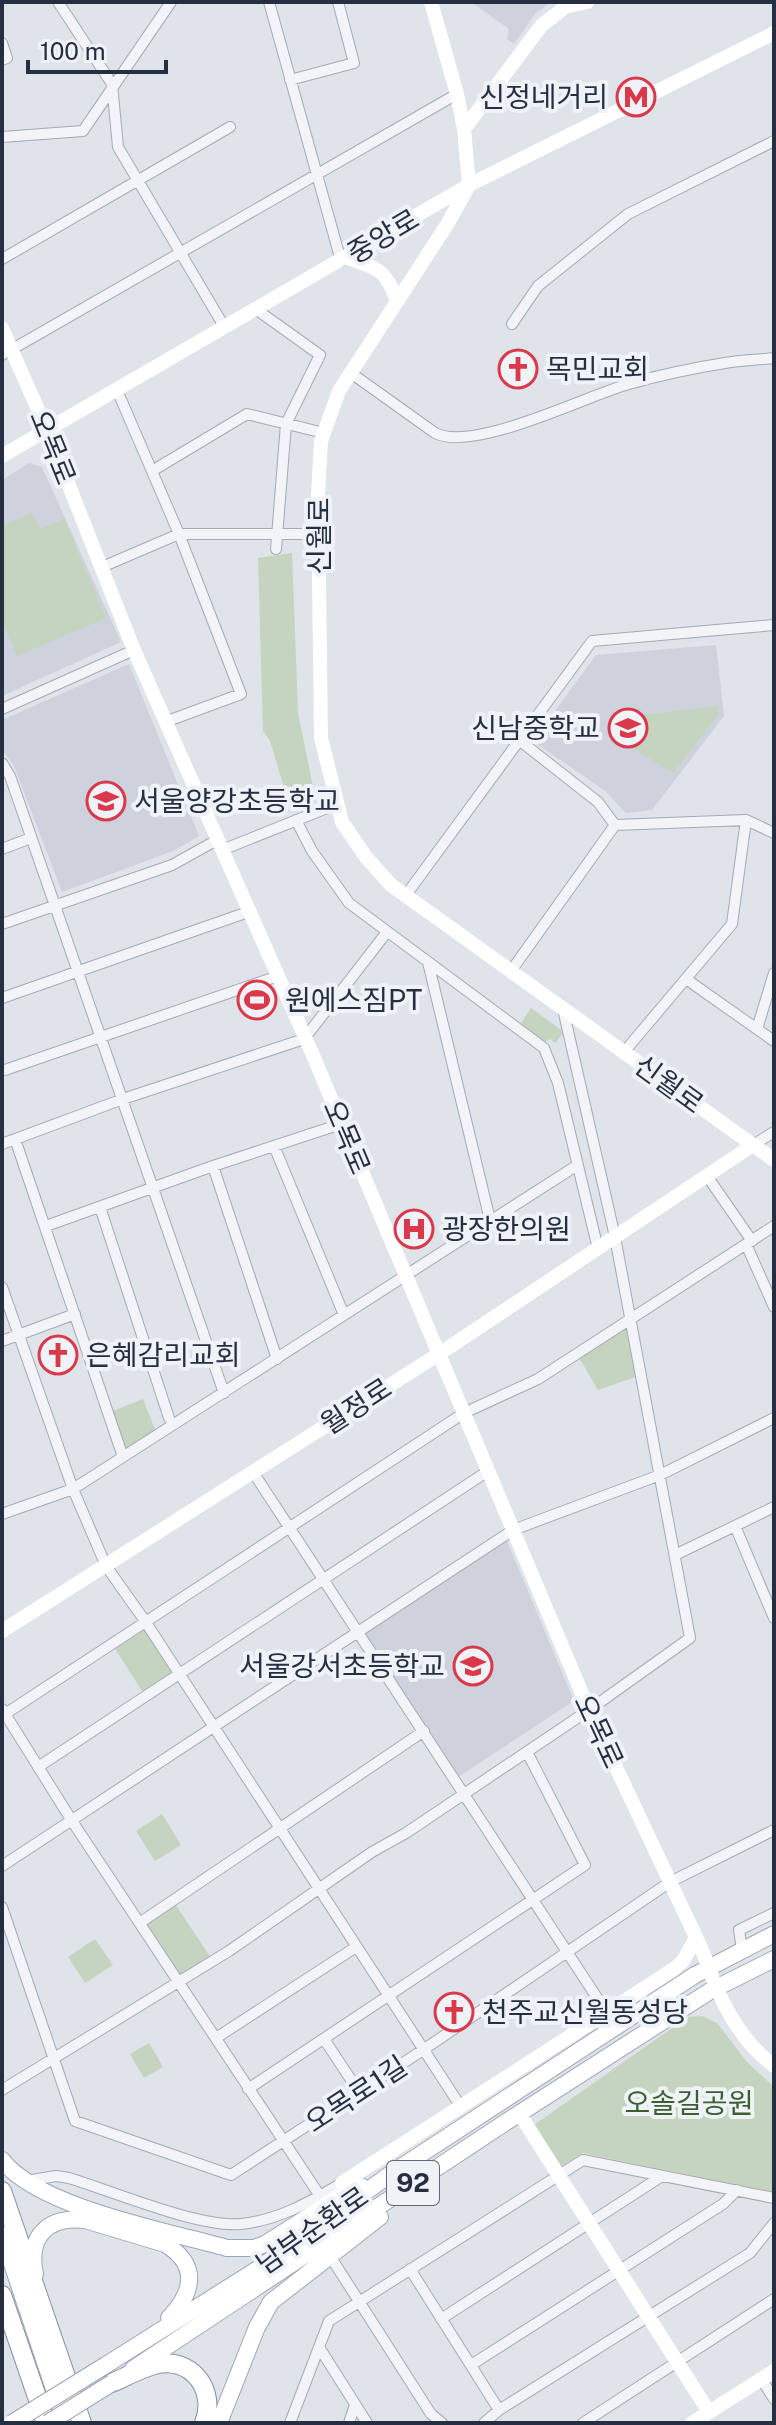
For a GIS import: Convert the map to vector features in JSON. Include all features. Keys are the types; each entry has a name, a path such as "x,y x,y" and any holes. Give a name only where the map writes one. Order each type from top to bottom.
{"highway":[{"path":"2,2191 82,2423"},
{"path":"2,2295 14,2330 54,2419"},
{"path":"2,2312 14,2330"},
{"path":"109,2374 168,2364 189,2369 203,2383 207,2393 209,2404 204,2423"}],"main road":[{"path":"431,2 457,94 469,185"},
{"path":"464,129 541,26 565,7 587,2"},
{"name":"중앙로","path":"2,456 469,185 774,33"},
{"name":"신월로","path":"469,185 448,223 339,391 321,441 318,534 321,738 342,822 366,857 391,885 774,1160"},
{"path":"344,260 365,264 386,275 396,299"},
{"name":"오목로","path":"2,328 7,352 47,430 134,650 278,976 589,1710 696,1938 716,1988 738,2030 767,2053 774,2066"},
{"name":"월정로","path":"2,1631 439,1354 753,1145"},
{"name":"남부순환로","path":"54,2419 150,2339 261,2267 392,2173 708,1969 774,1934"},
{"name":"남부순환로","path":"345,2187 461,2107 674,1969 683,1961 696,1938"},
{"name":"남부순환로","path":"12,2423 109,2374 716,1988 774,1959"},
{"path":"519,2113 712,2418"},
{"path":"219,2423 257,2327 271,2302 477,2140"},
{"path":"2,2160 26,2181 59,2198 99,2212 241,2250 265,2244 345,2187 392,2173"},
{"path":"40,2299 33,2248 46,2228 72,2219 85,2220 165,2244 183,2260 190,2287 184,2302 150,2339"},
{"path":"2,2234 54,2419"},
{"path":"2,2255 54,2419"},
{"path":"692,2423 712,2418 768,2376"}],"street":[{"path":"58,2 112,84 118,147 225,328"},
{"path":"2,137 83,131 112,84 134,58 171,2"},
{"path":"269,2 317,176 344,260"},
{"path":"290,80 354,63 338,2"},
{"path":"2,43 7,58 2,60"},
{"path":"7,352 457,94"},
{"path":"2,259 230,127"},
{"path":"512,324 538,286 628,214 774,141"},
{"path":"257,310 320,355 286,424 276,549"},
{"path":"351,373 445,438 493,432 627,384 715,365 774,358"},
{"path":"117,390 179,534 241,694 165,722"},
{"path":"152,471 247,414 324,433"},
{"path":"102,567 179,534 318,534"},
{"path":"406,895 592,641 774,625"},
{"path":"2,709 134,650"},
{"path":"519,740 598,802 615,825"},
{"path":"2,763 102,1037 224,1393"},
{"path":"2,924 337,804"},
{"path":"296,820 312,851 349,903 544,1048 558,1083 598,1249"},
{"path":"615,825 746,820 774,833"},
{"path":"624,1052 732,924 746,820"},
{"path":"511,971 615,825"},
{"path":"2,849 31,838"},
{"path":"2,998 248,912"},
{"path":"2,1144 123,1099 304,1039 387,932"},
{"path":"428,962 490,1220"},
{"path":"757,1029 774,973"},
{"path":"2,1071 278,976"},
{"path":"686,979 774,1041"},
{"path":"2,2090 181,1982 527,1752 690,1638 615,1237 563,1008"},
{"path":"46,1226 341,1124"},
{"path":"753,1145 774,1132"},
{"path":"15,1139 123,1457"},
{"path":"274,1146 344,1315"},
{"path":"213,1166 277,1359"},
{"path":"2,1513 73,1489 576,1166"},
{"path":"707,1176 749,1243 774,1307"},
{"path":"100,1207 169,1418"},
{"path":"320,2196 72,1821 4,1711 464,1413 538,1379 774,1226"},
{"path":"2,1287 73,1489 106,1566 145,1621 461,2107"},
{"path":"2,1341 75,1314"},
{"path":"2,1866 513,1530 660,1475 774,1418"},
{"path":"38,1767 488,1471"},
{"path":"253,1472 607,2013"},
{"path":"675,1555 774,1507"},
{"path":"735,1526 774,1618"},
{"path":"141,1922 424,1731"},
{"path":"248,2089 585,1865 527,1752"},
{"name":"오목로1길","path":"54,2059 73,2117 79,2123 229,2175 236,2173 670,1882 774,1830"},
{"path":"2,1907 54,2059"},
{"path":"742,1950 739,1930 774,1913"},
{"path":"216,2038 356,1947"},
{"path":"324,2039 359,2092"},
{"path":"290,2423 329,2321 583,2160 774,2198"},
{"path":"26,2181 56,2176 69,2178 202,2220 230,2224 277,2217 345,2187"},
{"path":"441,2319 662,2176"},
{"path":"471,2365 723,2204 737,2190"},
{"path":"484,2423 499,2410 750,2253 774,2223"},
{"path":"330,2256 431,2414 442,2423"},
{"path":"410,2269 499,2410"},
{"path":"583,2423 774,2299"},
{"path":"319,2347 367,2423"},
{"path":"768,2376 774,2399"},
{"path":"349,2423 355,2405"}],"shaded area":[{"path":"471,2 551,2 536,13 514,44 507,39 509,29"},
{"path":"29,463 42,467 121,642 2,696 2,480"},
{"name":"신남중학교","path":"716,645 724,716 652,810 626,813 605,791 533,741 596,655"},
{"name":"서울양강초등학교","path":"129,664 199,836 173,851 62,892 14,766 2,749 2,720"},
{"name":"서울강서초등학교","path":"507,1541 574,1701 458,1777 364,1631"}],"green space":[{"path":"32,513 40,529 64,519 106,618 17,656 2,621 2,526"},
{"path":"292,553 298,713 316,801 291,810 270,741 263,731 258,558"},
{"path":"718,706 719,714 673,773 623,742 625,737 607,726 611,719"},
{"path":"531,1008 564,1032 555,1043 550,1039 544,1043 521,1023"},
{"path":"619,1327 630,1329 638,1376 598,1390 578,1356"},
{"path":"143,1399 155,1430 121,1451 108,1413"},
{"path":"144,1623 177,1673 144,1694 112,1644"},
{"path":"162,1814 181,1845 155,1861 136,1831"},
{"path":"173,1901 213,1961 181,1982 141,1922"},
{"path":"95,1939 113,1965 85,1983 68,1957"},
{"name":"오솔길공원","path":"703,2016 718,2024 747,2062 774,2087 774,2193 583,2153 558,2168 531,2127 688,2017"},
{"path":"149,2043 163,2067 144,2078 130,2054"}],"place":[{"name":"신정네거리","path":"636,97"},
{"name":"목민교회","path":"518,369"},
{"name":"신남중학교","path":"628,728"},
{"name":"서울양강초등학교","path":"106,801"},
{"name":"원에스짐PT","path":"257,1000"},
{"name":"광장한의원","path":"414,1229"},
{"name":"은혜감리교회","path":"58,1355"},
{"name":"서울강서초등학교","path":"473,1666"},
{"name":"천주교신월동성당","path":"454,2012"}]}
